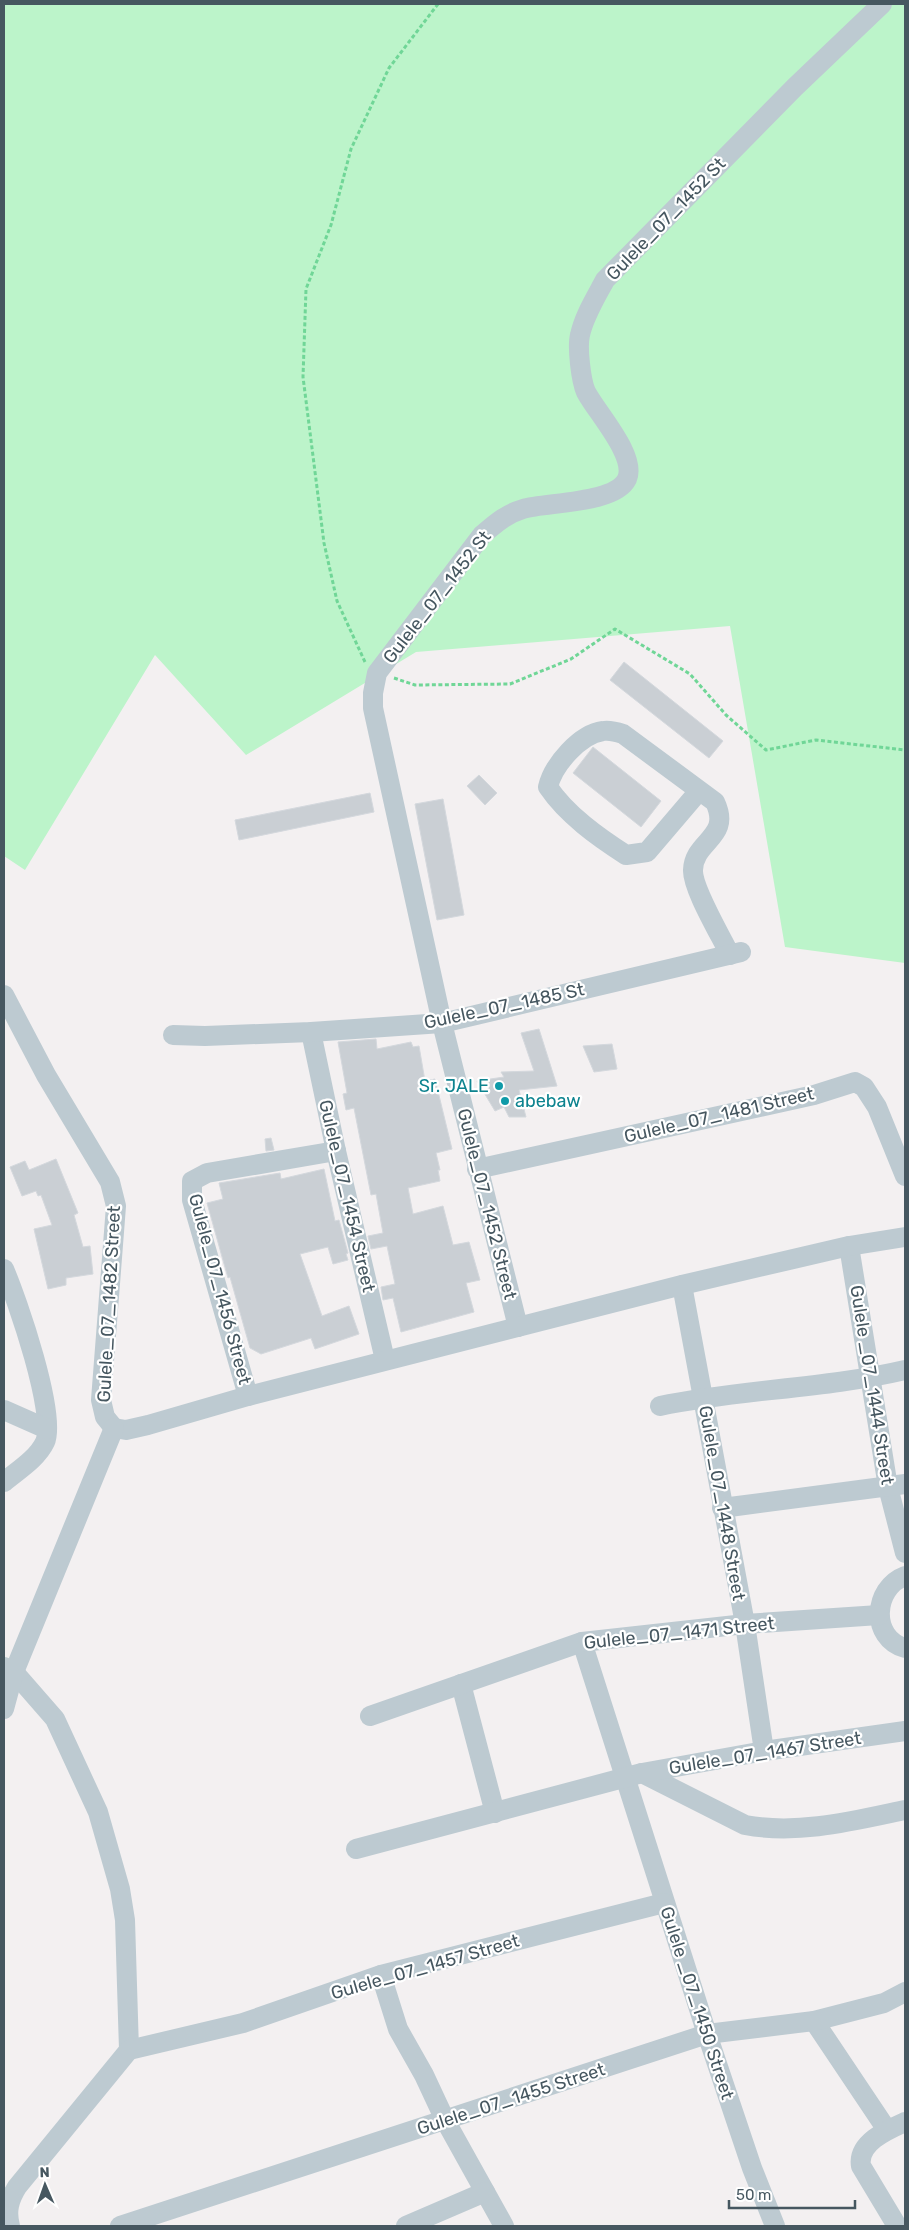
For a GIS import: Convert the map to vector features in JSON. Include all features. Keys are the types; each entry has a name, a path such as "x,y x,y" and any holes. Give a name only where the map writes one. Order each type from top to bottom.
{"street":[{"name":"Gulele_07_1452 St","path":"442,1023 373,708 373,693 378,673 482,535 502,517 524,508 600,496 617,489 627,479 629,463 624,450 585,390 581,364 580,336 591,306 606,280 794,87 882,4"},
{"path":"605,730 623,734 699,791 647,852 626,855 558,803 548,787 555,768 575,747 589,734 605,730"},
{"name":"Gulele_07_1485 St","path":"173,1035 205,1036 311,1032 442,1023 736,953 696,886 693,870 697,855 719,829 721,813 715,802 699,791"},
{"name":"Gulele_07_1482 Street","path":"4,995 46,1075 110,1182 116,1206 101,1400 105,1417 114,1428"},
{"name":"Gulele_07_1452 Street","path":"442,1023 518,1327"},
{"name":"Gulele_07_1454 Street","path":"311,1032 384,1360"},
{"name":"Gulele_07_1481 Street","path":"477,1169 814,1095 854,1082 864,1087 877,1106 905,1176"},
{"name":"Gulele_07_1456 Street","path":"248,1396 192,1200 192,1181 207,1173 336,1151"},
{"path":"4,1709 9,1670 114,1428 126,1430 148,1425 384,1360 682,1285 849,1246 905,1237"},
{"name":"Gulele _07_1444 Street","path":"849,1246 871,1378 896,1486 905,1552"},
{"path":"4,1269 14,1291 41,1383 47,1430 45,1441 39,1452 4,1482"},
{"name":"Gulele_07_1448 Street","path":"682,1285 745,1624 764,1751"},
{"path":"660,1406 703,1397 871,1378 905,1370"},
{"path":"4,1410 47,1430"},
{"path":"722,1508 896,1486"},
{"path":"905,1576 893,1582 885,1592 880,1603 883,1628 891,1639 905,1648"},
{"name":"Gulele_07_1471 Street","path":"370,1716 582,1642 745,1624 880,1615"},
{"name":"Gulele _07_1450 Street","path":"582,1642 633,1776 664,1903 752,2168 775,2226"},
{"path":"9,1670 55,1719 98,1812 120,1889 126,1920 130,2050 18,2187 10,2200 7,2216 10,2226"},
{"path":"461,1684 495,1813"},
{"name":"Gulele_07_1467 Street","path":"356,1849 633,1776 764,1751 905,1731"},
{"path":"633,1776 745,1825 763,1828 832,1825 905,1810"},
{"name":"Gulele_07_1457 Street","path":"130,2050 243,2023 381,1975 664,1903"},
{"path":"381,1975 398,2029 445,2120 504,2226"},
{"name":"Gulele_07_1455 Street","path":"120,2226 707,2034 814,2021 884,2003 905,1992"},
{"path":"814,2021 896,2126 862,2150 860,2157 861,2166 897,2226"},
{"path":"406,2226 485,2192"}],"path":[{"path":"438,4 389,68 351,150 331,226 306,288 303,377 324,543 337,601 364,660 378,673 415,685 510,684 571,659 616,630 690,674 726,715 766,750 816,740 905,750"}],"green space":[{"path":"4,4 905,4 905,963 785,947 730,626 416,652 246,755 155,655 25,870 4,856"}],"building":[{"path":"624,662 723,741 709,758 610,680"},
{"path":"593,747 661,801 641,827 573,773"},
{"path":"479,775 497,793 485,805 467,786"},
{"path":"370,793 374,812 239,840 235,820"},
{"path":"443,799 464,915 437,920 415,804"},
{"path":"539,1029 557,1086 519,1090 526,1117 509,1117 504,1107 495,1111 477,1081 504,1077 501,1072 534,1071 521,1033"},
{"path":"376,1039 377,1049 411,1042 413,1047 419,1046 425,1081 435,1079 452,1149 436,1153 440,1170 438,1170 440,1181 408,1188 413,1214 443,1206 453,1245 469,1242 480,1280 466,1283 474,1312 401,1332 393,1298 383,1300 381,1287 395,1284 387,1246 371,1249 368,1236 383,1233 376,1194 371,1195 354,1108 346,1110 343,1094 347,1093 338,1042"},
{"path":"612,1044 617,1069 594,1072 583,1046"},
{"path":"271,1138 274,1150 266,1151 265,1139"},
{"path":"56,1159 78,1213 74,1215 83,1247 90,1246 93,1274 66,1278 66,1285 48,1289 34,1229 52,1225 41,1195 38,1196 36,1191 22,1196 10,1167 25,1161 29,1170"},
{"path":"324,1169 335,1221 339,1220 348,1253 346,1254 348,1260 333,1264 328,1247 300,1254 322,1316 349,1306 359,1334 315,1349 311,1338 261,1354 250,1348 207,1203 223,1199 219,1183 280,1173 281,1179"}],"place":[{"name":"Sr. JALE","path":"499,1086"},
{"name":"abebaw","path":"505,1101"}]}
